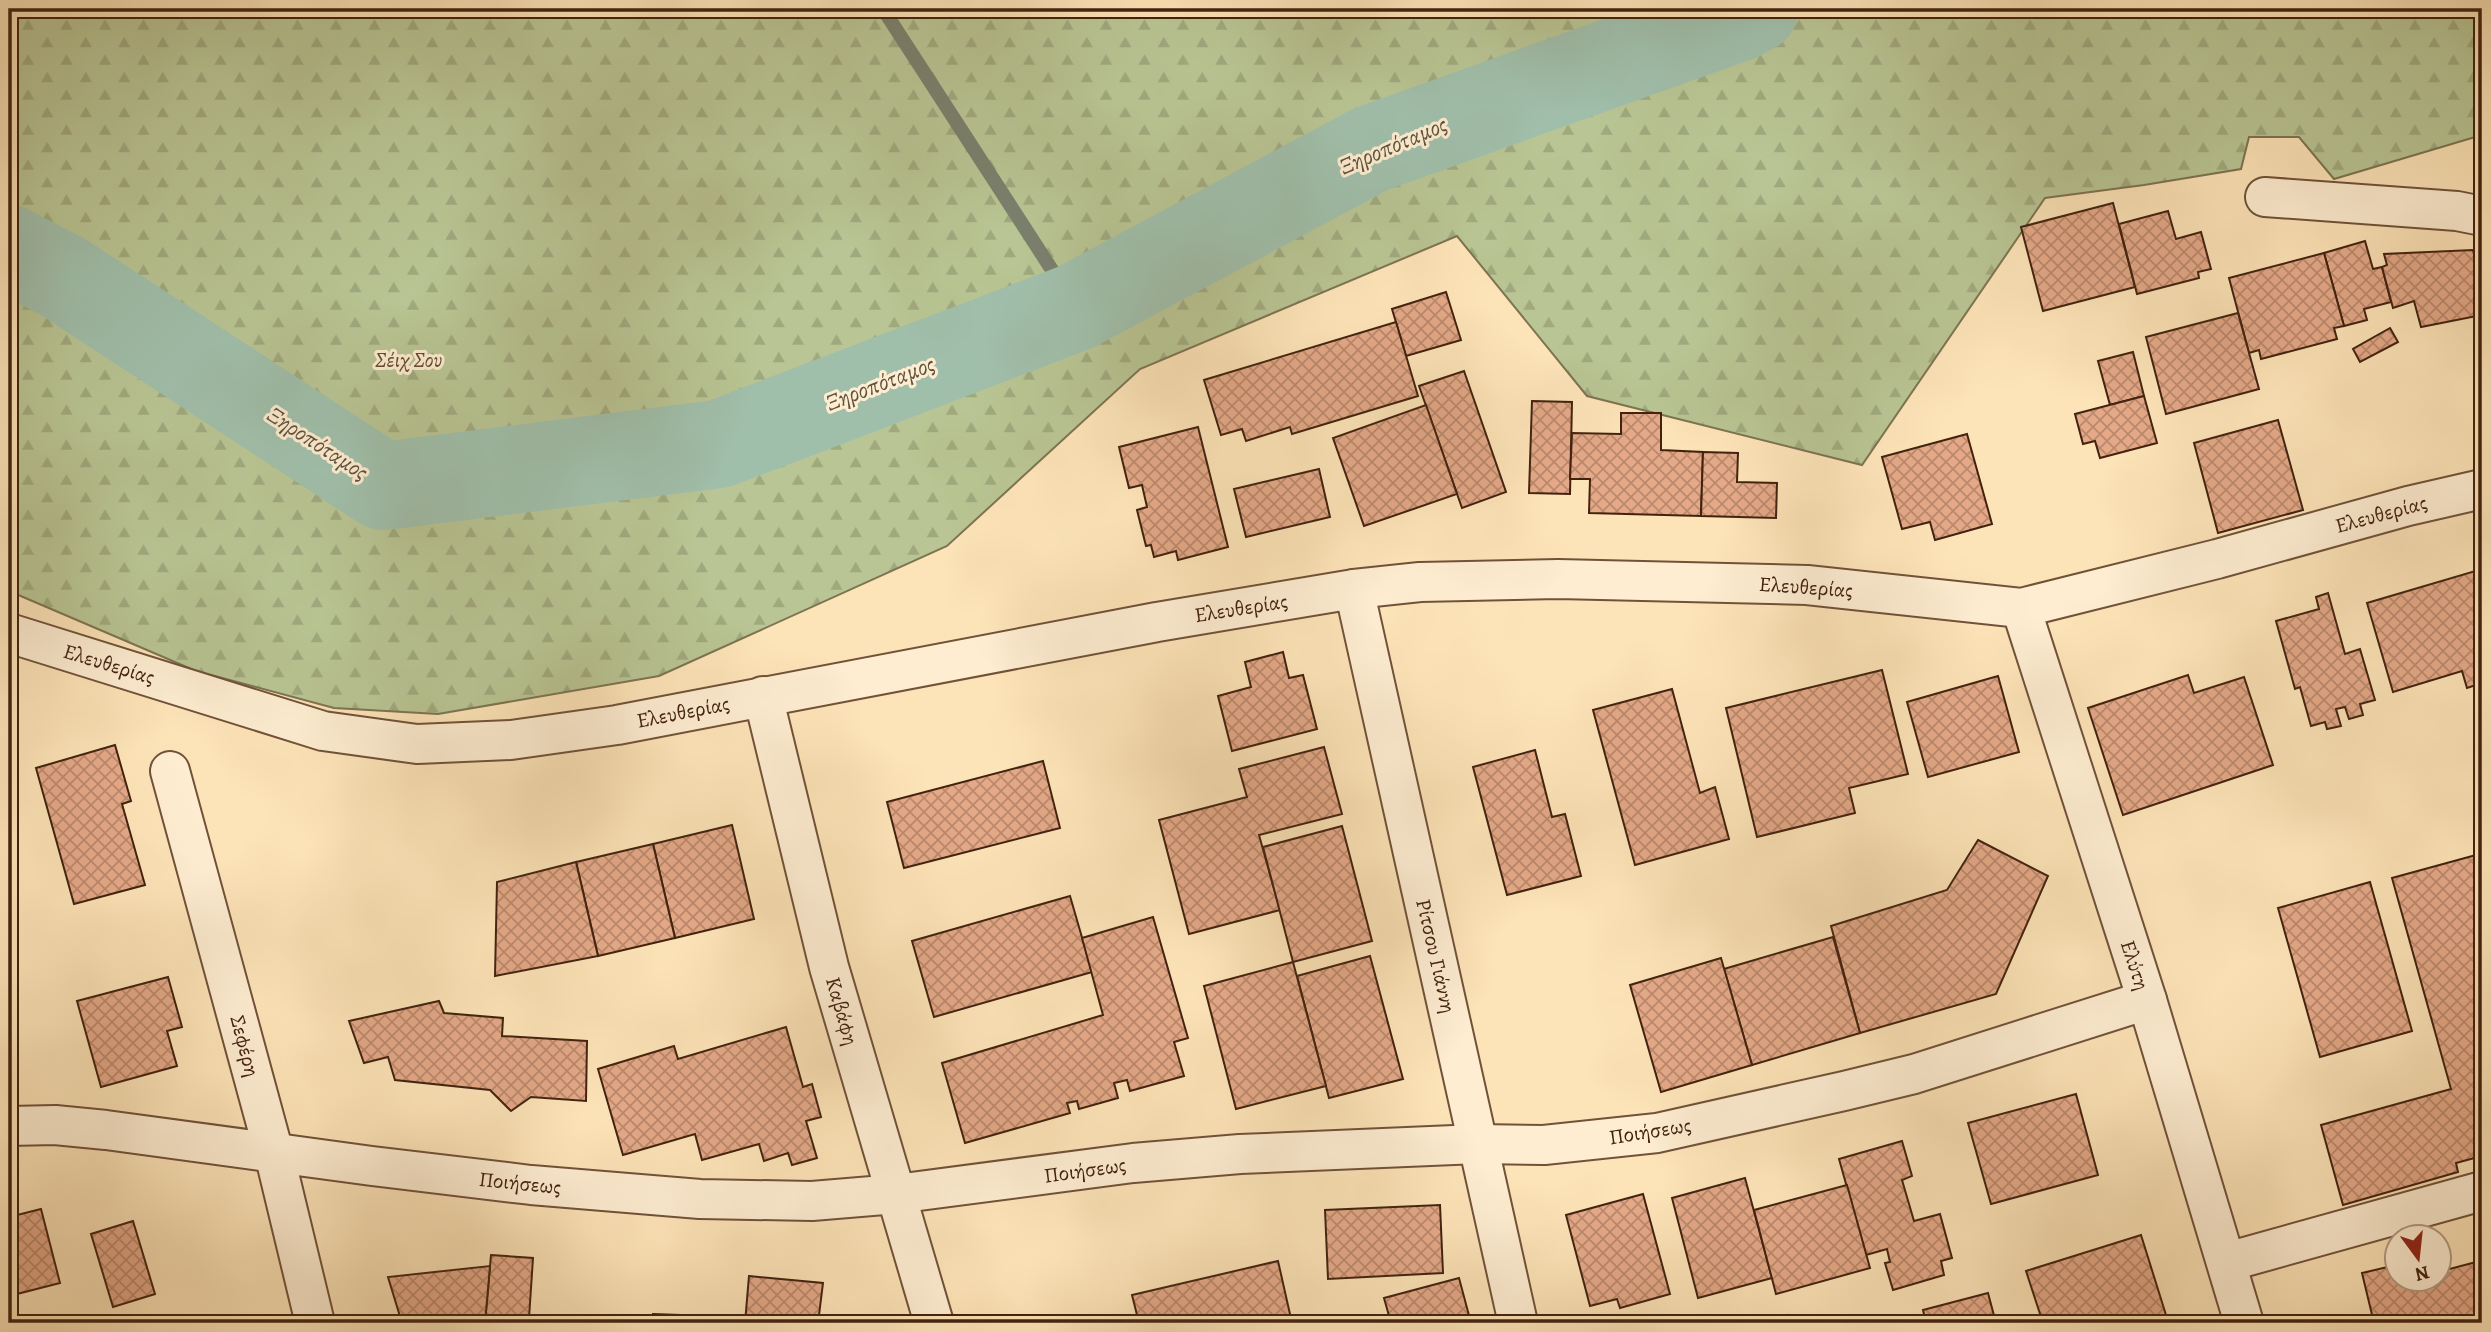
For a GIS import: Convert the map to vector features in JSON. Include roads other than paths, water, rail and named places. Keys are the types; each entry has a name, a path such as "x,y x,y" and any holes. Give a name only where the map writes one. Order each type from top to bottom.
{"street":[{"path":"2265,197 2457,211 2482,216"},
{"name":"Ελευθερίας","path":"9,634 323,731 417,744 511,740 617,725 1157,622 1354,589 1420,582 1558,579 1807,585 2021,608 2482,489"},
{"name":"Ρίτσου Γιάννη","path":"1354,589 1518,1323"},
{"name":"Ελύτη","path":"2021,608 2147,1000 2244,1323"},
{"name":"Καβάφη","path":"763,696 829,968 934,1323"},
{"name":"Σεφέρη","path":"170,771 274,1153 315,1323"},
{"name":"Ποιήσεως","path":"9,1126 55,1125 106,1130 531,1185 700,1199 812,1201 896,1194 1133,1163 1240,1153 1544,1144 1657,1133 1914,1074 2147,1000"},
{"path":"2227,1262 2482,1191"}],"waterway":[{"path":"883,9 1076,307"},
{"name":"Ξηροπόταμος","path":"9,249 63,277 383,486 719,444 1076,307 1371,149 1739,17 1754,9"}],"park label":[{"name":"Σέιχ Σου","path":"409,360"}]}
